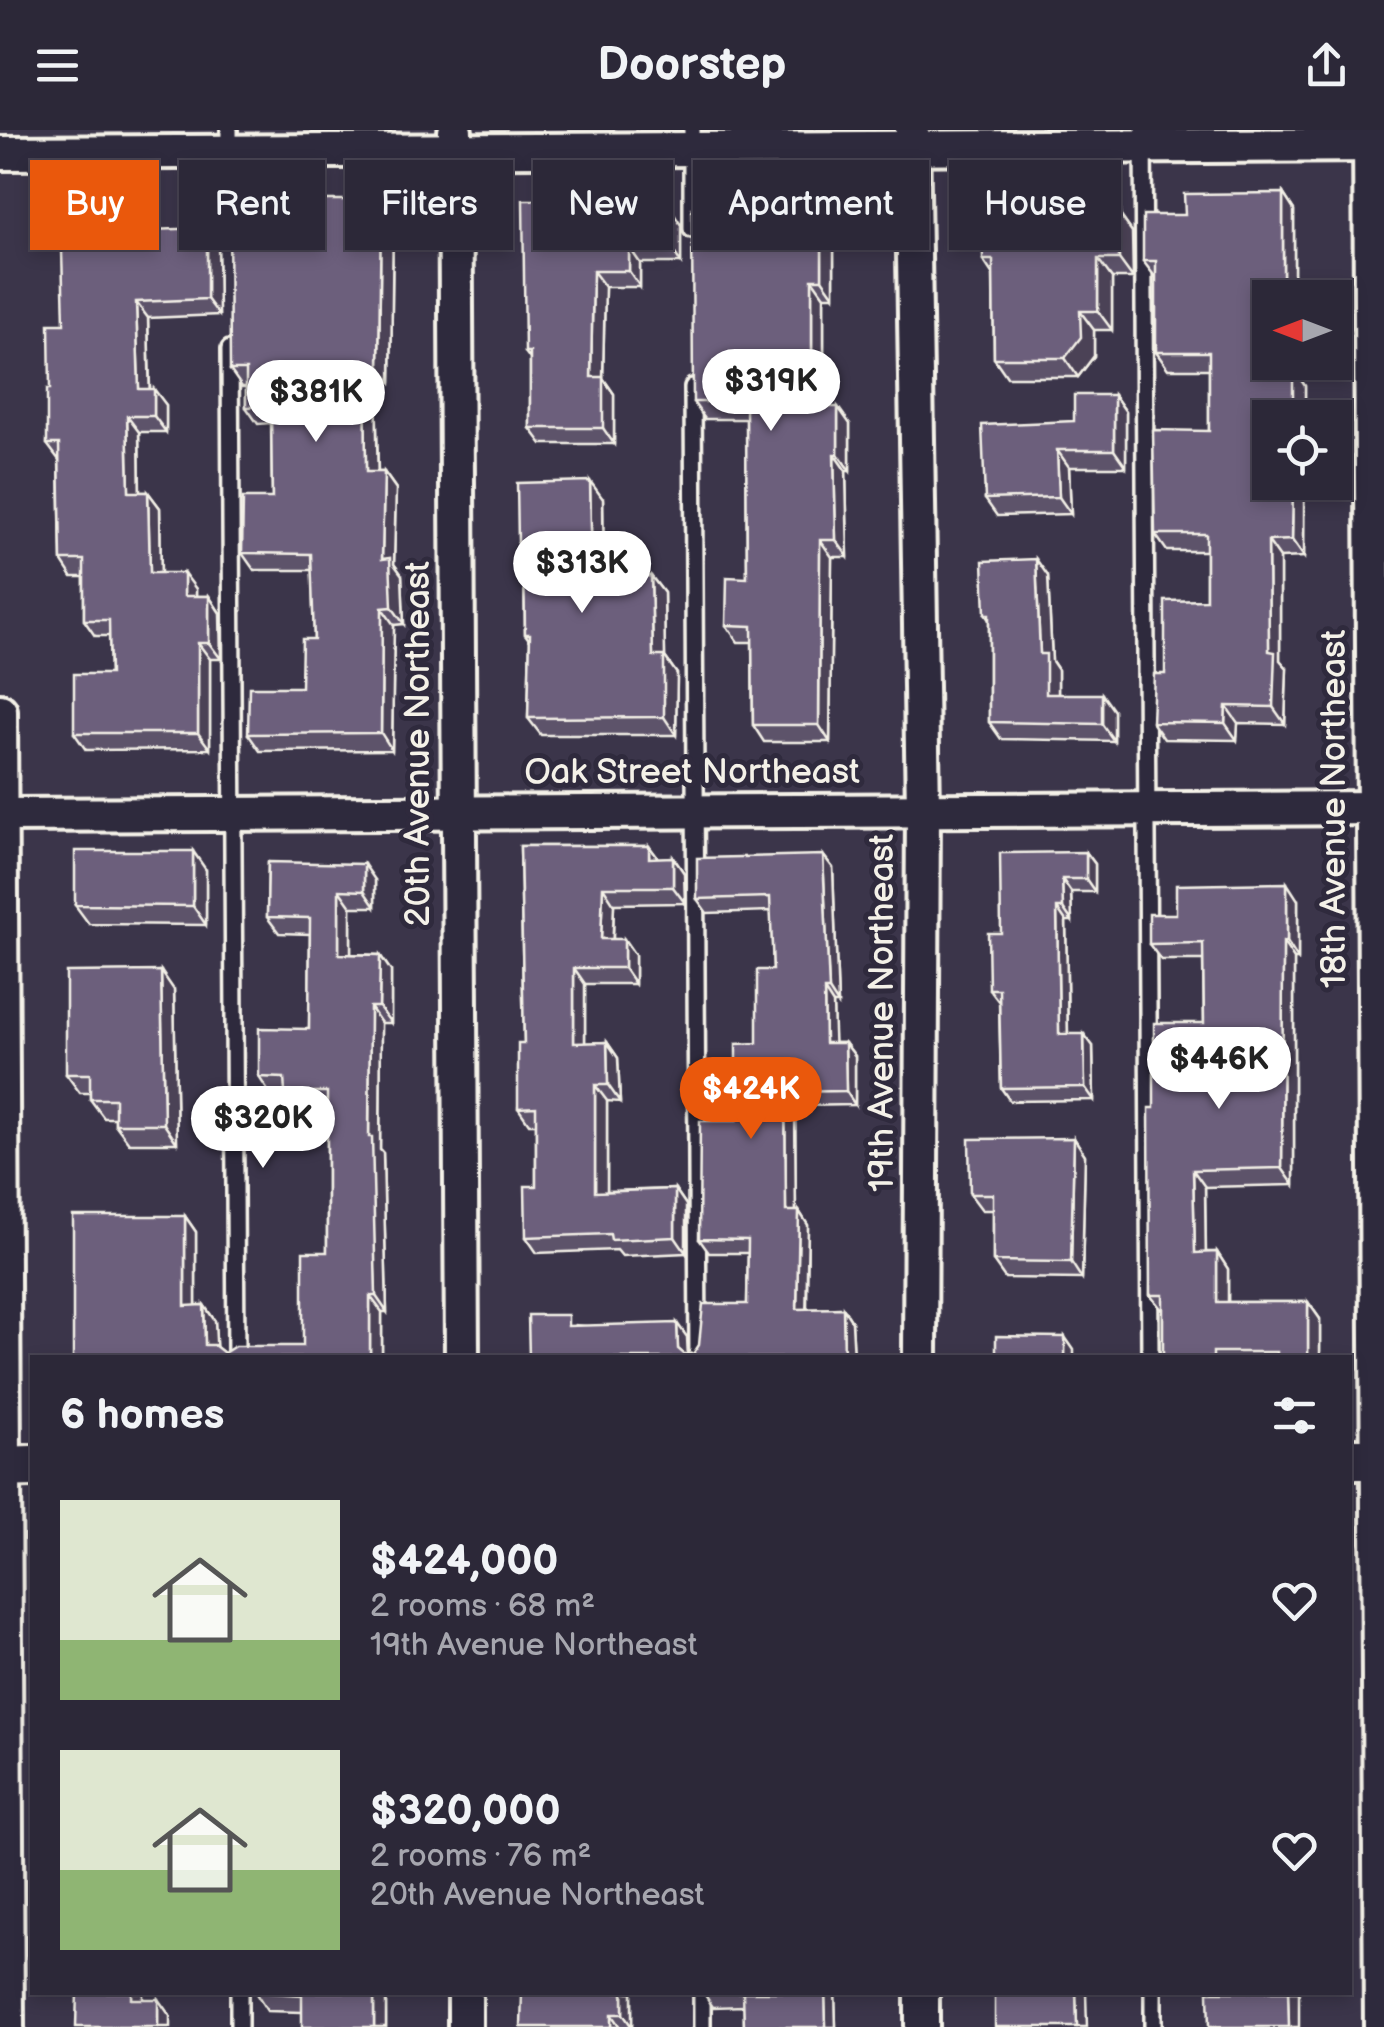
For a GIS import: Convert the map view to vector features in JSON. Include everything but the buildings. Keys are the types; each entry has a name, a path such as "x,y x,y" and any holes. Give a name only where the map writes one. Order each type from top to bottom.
{"street":[{"name":"19th Avenue Northeast","path":"912,139 923,810 920,1355"},
{"name":"20th Avenue Northeast","path":"455,140 462,1355"},
{"path":"0,153 229,141 1375,140"},
{"name":"18th Avenue Northeast","path":"1375,140 1379,808 1370,1459 1381,2027"},
{"path":"0,711 12,1466 7,2027"},
{"name":"Oak Street Northeast","path":"0,815 1379,808"},
{"path":"465,1995 465,2027"},
{"path":"922,1995 922,2027"}],"lane":[{"path":"1143,138 1150,1355"},
{"path":"692,140 692,247"},
{"path":"230,327 236,1355"},
{"path":"693,364 698,1355"},
{"path":"239,1995 239,2027"},
{"path":"702,1995 702,2027"},
{"path":"1153,1995 1153,2027"}]}
